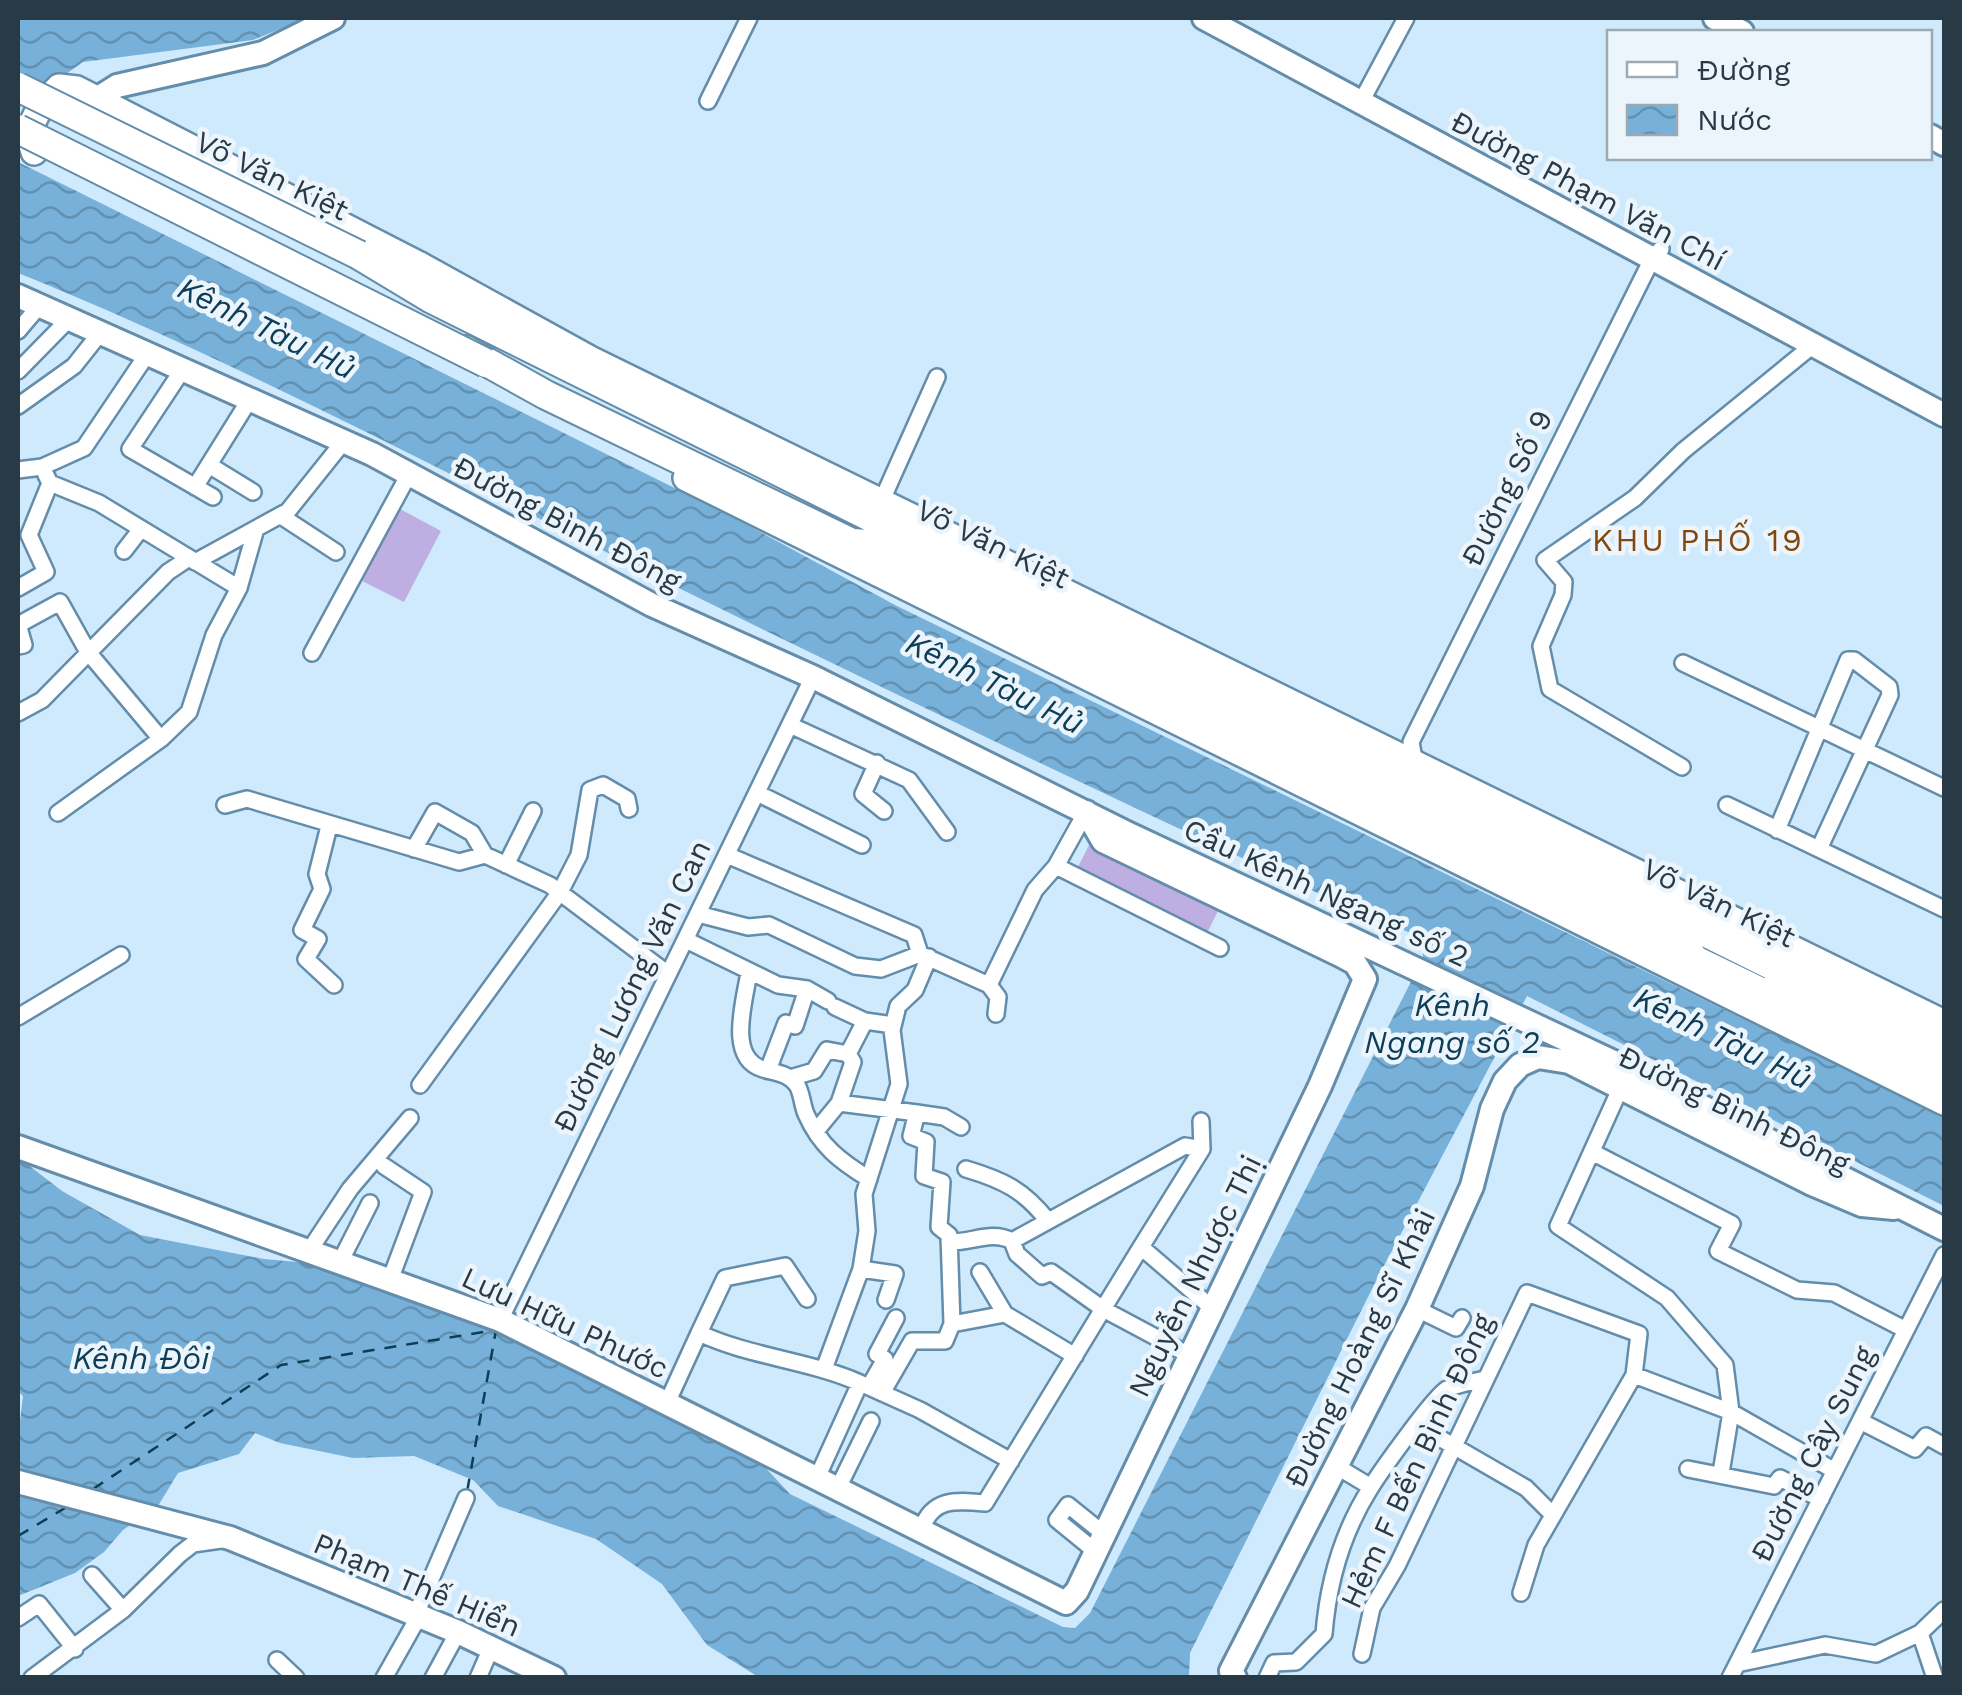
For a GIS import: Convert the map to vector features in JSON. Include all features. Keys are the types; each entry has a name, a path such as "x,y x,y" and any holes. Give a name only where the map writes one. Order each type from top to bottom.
{"highway":[{"name":"Võ Văn Kiệt","path":"18,87 358,255 467,317 1944,1051"},
{"name":"Võ Văn Kiệt","path":"18,113 394,302 486,363 546,395 852,543 868,544 1686,949 1695,960 1761,992 1772,992 1944,1077"},
{"path":"18,129 486,363"},
{"path":"358,255 455,287"}],"main road":[{"name":"Võ Văn Kiệt","path":"486,363 408,339 33,152 28,132 50,94 68,86 590,360 1405,753 1944,1023"},
{"name":"Võ Văn Kiệt","path":"546,395 562,416 1944,1102"},
{"name":"Võ Văn Kiệt","path":"1761,992 1768,1000 1944,1088"}],"street":[{"path":"95,100 117,86 262,53 333,18"},
{"path":"708,101 749,18"},
{"name":"Đường Phạm Văn Chí","path":"1204,18 1364,96"},
{"name":"Đường Phạm Văn Chí","path":"1231,18 1364,96 1919,395 1944,415"},
{"path":"1364,96 1406,18"},
{"path":"1715,18 1738,30"},
{"name":"Đường Phạm Văn Chí","path":"1656,254 1812,346 1919,395 1944,401"},
{"name":"Đường Số 9","path":"1405,753 1656,254"},
{"name":"Đường Bình Đông","path":"18,296 344,441 652,606 813,676 1127,832"},
{"path":"18,331 40,305"},
{"path":"18,371 70,318"},
{"path":"18,406 74,366 102,332"},
{"path":"1682,767 1550,689 1541,646 1563,595 1564,582 1546,560 1635,498 1682,451 1812,346"},
{"path":"18,470 42,467 84,448 148,354"},
{"path":"183,369 130,449 212,497"},
{"path":"882,500 937,377"},
{"path":"195,488 250,399"},
{"path":"18,713 42,700 168,572 281,516 344,441"},
{"path":"209,465 253,492"},
{"path":"42,467 50,483 98,503 239,588"},
{"path":"312,653 409,474"},
{"path":"50,483 28,535 88,652 161,739"},
{"path":"281,516 336,552"},
{"path":"124,551 141,529"},
{"path":"58,813 161,739 189,712 198,674 239,588 255,532"},
{"path":"18,588 46,572"},
{"path":"18,646 24,645 18,624 60,602"},
{"path":"1777,830 1848,660 1888,687 1890,695 1819,848"},
{"path":"1683,662 1944,788"},
{"name":"Đường Lương Văn Can","path":"500,1320 813,676"},
{"path":"790,725 908,780 948,832"},
{"path":"877,763 863,794 884,811"},
{"path":"420,1085 560,892 579,855 590,790 604,785 627,799 629,809"},
{"path":"757,793 862,846"},
{"path":"225,806 248,799 459,862 485,855"},
{"path":"1728,805 1944,909"},
{"path":"506,865 533,811"},
{"path":"414,849 435,812 472,832 485,855 560,892 668,974"},
{"path":"989,984 1036,890 1056,866 1086,812"},
{"name":"Đường Bình Đông","path":"1086,812 1103,841 1340,954 1360,971"},
{"path":"329,826 317,874 322,889 302,930 318,939 306,959 334,985"},
{"name":"Cầu Kênh Ngang số 2","path":"1127,832 1624,1067 1877,1194"},
{"path":"726,856 914,935 924,956 914,990 898,1006 893,1026 899,1084 864,1194 867,1231 861,1269 824,1370"},
{"path":"1056,866 1220,948"},
{"path":"698,914 748,927 769,925 855,966 882,969 924,956 989,984 998,997 996,1014"},
{"path":"686,940 778,985 807,988 865,1021 893,1026"},
{"path":"18,1017 121,955"},
{"name":"Nguyễn Nhược Thị","path":"1066,1603 1100,1543 1320,1086 1365,979 1360,971"},
{"path":"749,972 740,1040 747,1060 790,1078 799,1087 816,1131 837,1159 869,1180"},
{"path":"768,1070 786,1023 795,1026 807,988"},
{"path":"848,1054 865,1021"},
{"path":"790,1078 814,1071 827,1050 848,1054 853,1062 839,1103 816,1131"},
{"name":"Đường Bình Đông","path":"1538,1057 1569,1062 1862,1205 1905,1209"},
{"name":"Đường Hoàng Sĩ Khải","path":"1233,1674 1417,1309 1472,1186 1498,1094 1514,1071 1538,1057"},
{"path":"1620,1090 1558,1226 1667,1298 1725,1364 1731,1412 1721,1473 1719,1478 1688,1469"},
{"path":"839,1103 944,1117 960,1127"},
{"path":"870,1388 912,1341 946,1341 952,1324 949,1239 939,1226 942,1182 924,1176 926,1142 912,1136 917,1113"},
{"path":"310,1251 350,1189 410,1118"},
{"path":"921,1530 926,1513 941,1503 985,1502 1202,1149 1200,1121"},
{"path":"949,1239 965,1243 982,1234 1012,1241 1185,1146 1202,1149"},
{"name":"Lưu Hữu Phước","path":"18,1147 500,1320 1066,1603"},
{"path":"1592,1152 1732,1224 1718,1250 1796,1290 1834,1293 1906,1330"},
{"path":"384,1166 423,1192 390,1280"},
{"path":"966,1169 1002,1180 1026,1193 1048,1222"},
{"name":"Đường Bình Đông","path":"1877,1194 1944,1228"},
{"path":"340,1262 370,1202"},
{"path":"1012,1241 1030,1268 1042,1276 1051,1272 1060,1276 1104,1309 1190,1356"},
{"path":"1142,1248 1212,1308"},
{"name":"Đường Cây Sung","path":"1734,1671 1944,1255"},
{"path":"666,1403 725,1278 785,1266 807,1299"},
{"path":"861,1269 895,1274 886,1300"},
{"path":"980,1272 1005,1314 1075,1356"},
{"name":"Hẻm F Bến Bình Đông","path":"1362,1654 1372,1608 1397,1566 1527,1293 1639,1334 1634,1376"},
{"path":"1417,1309 1456,1328 1462,1318"},
{"path":"952,1324 1005,1314"},
{"path":"827,1483 885,1359 877,1354 896,1318"},
{"path":"699,1333 726,1345 824,1370 870,1388 1011,1461"},
{"path":"1521,1593 1536,1545 1634,1376 1731,1412 1835,1470"},
{"path":"1268,1678 1274,1662 1296,1662 1324,1634 1327,1595 1354,1512 1427,1407 1446,1390 1485,1379"},
{"path":"827,1483 870,1421"},
{"path":"1860,1422 1915,1449 1926,1436 1944,1446"},
{"path":"1417,1425 1526,1488 1554,1516"},
{"path":"1336,1466 1371,1488"},
{"path":"1721,1473 1774,1486 1780,1478 1820,1499"},
{"path":"18,1482 230,1538"},
{"path":"384,1678 418,1615 466,1498"},
{"path":"32,1678 124,1610 193,1544 230,1538"},
{"name":"Phạm Thế Hiển","path":"230,1538 458,1632 554,1678"},
{"path":"92,1575 124,1610"},
{"path":"18,1618 39,1604 75,1649"},
{"path":"1734,1671 1825,1644 1876,1654 1920,1633 1944,1610"},
{"path":"433,1678 458,1632"},
{"path":"1920,1633 1935,1678"},
{"path":"478,1678 491,1648"},
{"path":"277,1660 296,1678"}],"shaded area":[{"path":"400,509 441,531 404,602 362,581"},
{"path":"1090,843 1220,907 1207,933 1077,869"}],"water":[{"path":"18,18 307,18 253,40 83,62 18,108"},
{"path":"18,162 725,513 895,605 1944,1117 1944,1206 1527,996 1377,1279 1190,1653 1189,1677 760,1678 707,1645 662,1584 596,1539 498,1506 473,1480 414,1456 353,1458 280,1443 255,1433 239,1454 178,1473 158,1506 123,1530 104,1552 75,1573 18,1596 18,1438 23,1396 18,1391 18,1157 62,1191 140,1235 264,1259 319,1264 535,1345 748,1449 790,1494 1063,1627 1075,1628 1090,1613 1423,958 1422,942 1414,934 1282,877 910,701 251,376 18,273"}],"ferry route":[{"path":"93,1489 281,1365 496,1330 467,1492"},
{"path":"18,1536 70,1505"}],"district":[{"name":"KHU PHỐ 19","path":"1698,540"}],"water label":[{"name":"Kênh Tàu Hủ","path":"267,328"},
{"name":"Kênh Tàu Hủ","path":"995,683"},
{"name":"Kênh Ngang số 2","path":"1452,1024"},
{"name":"Kênh Tàu Hủ","path":"1723,1038"},
{"name":"Kênh Đôi","path":"141,1358"}]}
